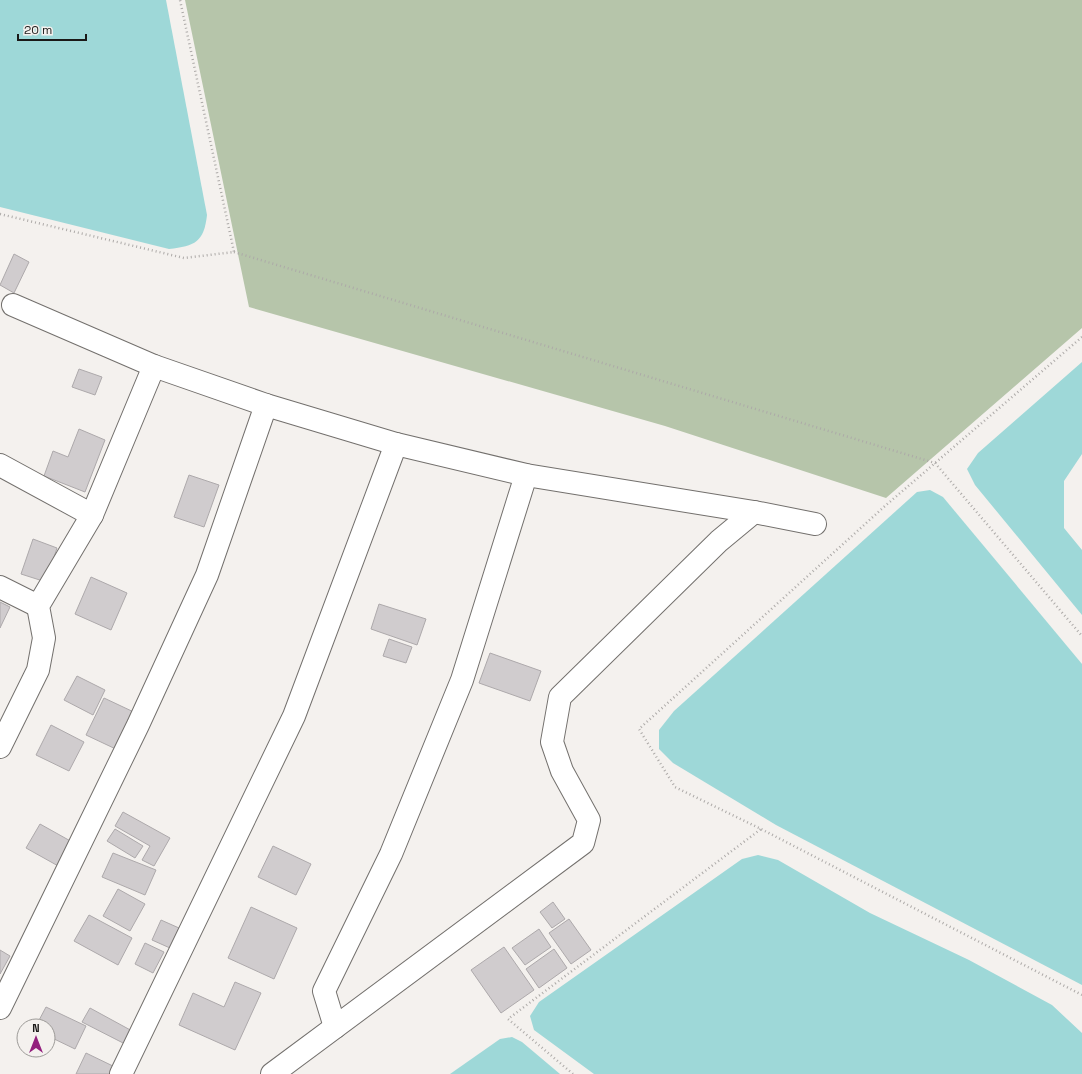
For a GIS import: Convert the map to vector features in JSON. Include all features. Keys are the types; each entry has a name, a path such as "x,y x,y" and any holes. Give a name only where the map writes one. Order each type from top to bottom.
{"street":[{"path":"13,305 154,366 266,405 396,444 526,475 754,512 815,524"},
{"path":"0,747 38,670 44,638 38,606 92,515 154,366"},
{"path":"0,1008 138,725 207,574 266,405"},
{"path":"122,1074 294,716 396,444"},
{"path":"0,465 92,515"},
{"path":"335,1027 324,991 391,854 462,680 526,475"},
{"path":"272,1074 583,843 589,820 562,771 552,742 560,697 719,541 754,512"},
{"path":"0,587 38,606"}],"path":[{"path":"180,0 234,252"},
{"path":"0,214 184,258 234,252 935,463 1082,636"},
{"path":"1082,337 879,511 639,730 675,787 761,829 1082,995"},
{"path":"573,1074 508,1019 761,829"}],"green space":[{"path":"185,0 1082,0 1082,328 886,498 665,426 249,307"}],"water":[{"path":"0,0 166,0 207,215 206,224 201,237 197,241 185,246 169,249 0,207"},
{"path":"1082,362 1082,454 1064,481 1064,528 1082,550 1082,615 975,485 967,469 978,453"},
{"path":"930,490 943,497 1082,664 1082,985 776,825 673,763 659,749 659,730 674,711 917,492"},
{"path":"758,855 778,860 870,913 969,960 1052,1005 1082,1033 1082,1074 594,1074 534,1030 530,1016 539,1002 742,859"},
{"path":"512,1037 522,1042 560,1074 450,1074 500,1039"}],"building":[{"path":"14,254 29,262 14,293 0,285"},
{"path":"79,369 102,377 95,395 72,387"},
{"path":"79,429 105,440 85,492 44,476 53,451 68,457"},
{"path":"189,475 219,485 204,527 174,517"},
{"path":"33,539 57,548 46,582 21,574"},
{"path":"91,577 127,593 111,630 75,614"},
{"path":"0,602 10,607 0,628"},
{"path":"379,604 426,619 417,645 371,629"},
{"path":"389,639 412,647 406,663 383,656"},
{"path":"490,653 541,671 530,701 479,683"},
{"path":"77,676 105,690 93,715 64,700"},
{"path":"104,698 138,714 120,751 86,735"},
{"path":"51,725 84,742 69,771 36,755"},
{"path":"123,812 170,838 154,866 142,860 150,846 115,826"},
{"path":"40,824 74,843 60,867 26,848"},
{"path":"115,829 143,846 135,858 107,841"},
{"path":"273,846 311,864 296,895 258,877"},
{"path":"113,853 156,870 145,895 102,877"},
{"path":"118,889 145,904 130,931 103,916"},
{"path":"553,902 565,919 552,928 540,912"},
{"path":"251,907 297,928 274,979 228,958"},
{"path":"89,915 132,938 118,965 74,941"},
{"path":"569,919 591,950 571,964 549,933"},
{"path":"161,920 179,928 170,948 152,940"},
{"path":"539,929 551,947 525,965 512,948"},
{"path":"145,943 164,952 153,973 135,964"},
{"path":"504,947 534,990 501,1013 471,970"},
{"path":"554,949 567,968 539,988 526,969"},
{"path":"0,950 10,956 0,974"},
{"path":"235,982 261,993 235,1050 179,1025 193,993 224,1007"},
{"path":"46,1007 86,1026 75,1049 56,1040 56,1018 40,1018"},
{"path":"90,1008 134,1032 127,1045 82,1022"},
{"path":"86,1053 117,1068 114,1074 76,1074"}]}
